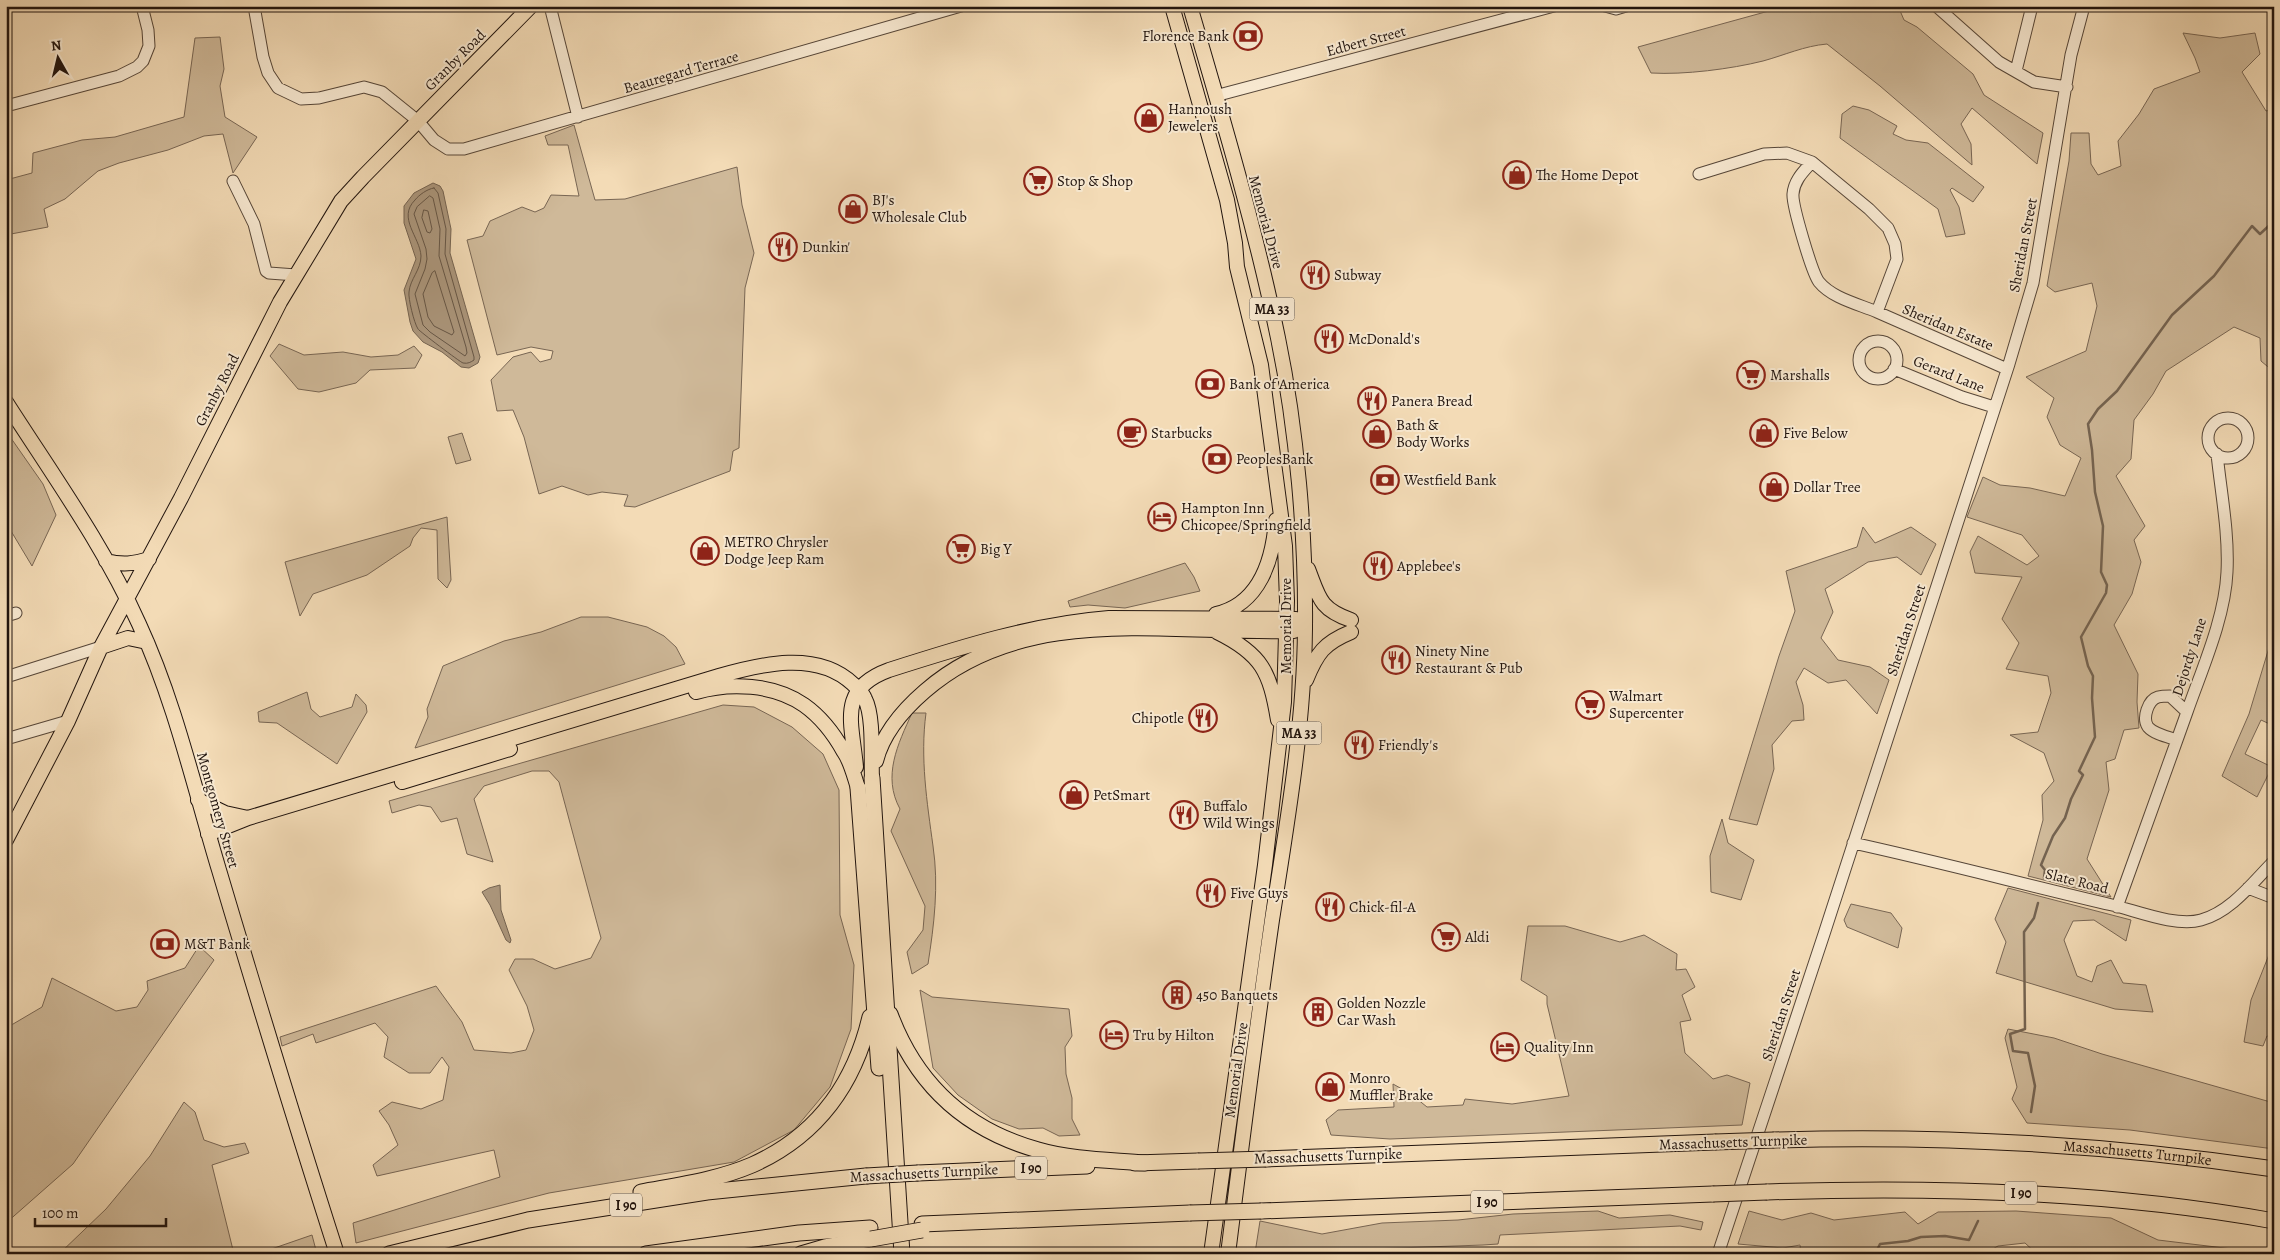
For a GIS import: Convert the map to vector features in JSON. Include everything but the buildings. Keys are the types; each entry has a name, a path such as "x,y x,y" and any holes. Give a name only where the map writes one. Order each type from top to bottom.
{"highway":[{"path":"872,778 879,1001 892,1254"},
{"path":"858,788 902,1254"},
{"path":"879,1001 924,1077 954,1108 978,1125 1007,1140 1040,1151 1069,1156 1145,1163"},
{"path":"528,1220 610,1199 718,1176 751,1166 778,1151 808,1131 830,1106 850,1076 879,1001"},
{"name":"Massachusetts Turnpike","path":"388,1254 528,1220 707,1192 918,1172 1715,1142 1905,1138 2048,1144 2167,1155 2274,1169"},
{"name":"I 90","path":"871,1233 975,1221 1878,1189 2025,1194 2117,1201 2274,1222"},
{"path":"646,1254 799,1233 871,1233"},
{"path":"801,1254 871,1233"}],"main road":[{"name":"Granby Road","path":"6,840 68,721 101,647 127,601 296,275 341,201 531,6"},
{"name":"Memorial Drive","path":"1172,6 1227,200 1235,243 1237,267 1261,365 1285,546 1286,625 1284,702 1256,928 1210,1250"},
{"name":"Memorial Drive","path":"1190,6 1252,229 1279,341 1288,392 1298,475 1305,625 1295,773 1271,933 1228,1254"},
{"path":"1232,227 1252,229"},
{"path":"1235,243 1252,229"},
{"name":"Montgomery Street","path":"6,402 106,562 147,642 177,724 208,834 337,1254"},
{"path":"1198,617 1223,612 1238,606 1251,593 1263,576 1274,546 1278,492"},
{"path":"1302,554 1317,595 1324,606 1351,626 1323,647 1312,664 1302,690"},
{"path":"106,562 120,565 135,564 149,559"},
{"path":"858,788 851,714 858,689 873,676 1049,624 1109,618 1198,617 1286,625"},
{"path":"872,778 879,748 895,722 916,698 941,677 970,660 1036,638 1068,632 1130,627 1214,631 1305,625"},
{"path":"1214,631 1239,643 1253,654 1267,675 1274,695 1280,736"},
{"path":"101,647 128,638 147,642"},
{"path":"208,834 248,818 755,666 778,663 821,667 845,676 858,689 866,699 868,711 872,778"},
{"path":"208,834 243,829 702,690 730,686 755,687 804,704 826,725 846,753 858,788"},
{"path":"198,800 225,813 248,818"},
{"path":"1256,928 1271,933"}],"street":[{"path":"6,106 119,76 137,67 147,54 149,46 148,30 142,6"},
{"name":"Beauregard Terrace","path":"254,6 263,57 268,73 278,88 301,99 319,98 364,87 382,92 418,121 434,140 448,149 464,149 961,6"},
{"path":"550,6 578,117"},
{"name":"Edbert Street","path":"1216,96 1554,6"},
{"path":"1605,6 1616,9 1626,6"},
{"path":"1936,6 1999,62 2034,82 2067,87"},
{"path":"2016,71 2032,6"},
{"name":"Sheridan Street","path":"1718,1254 2007,369 2033,283 2077,28 2084,6"},
{"path":"1699,174 1764,154 1787,153 1812,162 1882,221 1888,228 1895,244 1897,259 1877,312"},
{"name":"Sheridan Estate","path":"1812,162 1797,178 1793,195 1809,257 1819,281 1831,293 2007,369"},
{"path":"233,180 254,224 266,271 269,273 296,275"},
{"name":"Gerard Lane","path":"1894,368 1954,394 1994,407"},
{"name":"Dejordy Lane","path":"2177,740 2155,732 2148,726 2145,717 2149,704 2157,697 2170,696 2187,712 2216,627 2227,574 2226,530 2216,454"},
{"path":"6,677 101,647"},
{"path":"2117,906 2187,712"},
{"path":"6,739 68,721"},
{"name":"Slate Road","path":"1853,843 2117,906 2155,917 2182,921 2199,921 2213,916 2236,899 2274,861"},
{"path":"2248,888 2274,898"}],"shaded area":[{"path":"1787,6 1808,6 1810,12 1822,6 1898,6 1904,20 1917,27 1973,74 1984,95 2043,133 2037,164 1972,108 1961,124 1971,144 1972,165 1880,86 1827,44 1737,67 1707,71 1664,73 1651,73 1638,47"},
{"path":"2183,33 2220,38 2255,33 2260,54 2242,72 2266,111 2274,109 2274,372 2261,361 2260,338 2234,327 2166,371 2153,394 2134,420 2131,459 2116,476 2145,526 2134,540 2141,562 2132,594 2114,625 2138,674 2137,702 2139,728 2124,730 2115,759 2106,762 2109,790 2087,859 2111,897 2028,876 2043,820 2042,795 2054,781 2044,753 2010,735 2038,732 2051,693 2048,676 2006,669 2019,643 2002,619 2022,577 1975,573 1970,552 1978,536 2027,565 2039,556 2022,535 1967,517 1983,477 2000,485 2030,488 2065,496 2081,458 2060,445 2047,417 2054,398 2026,377 2086,351 2097,306 2092,283 2055,292 2047,286 2069,161 2071,133 2089,133 2091,164 2098,175 2121,166 2118,141 2139,114 2154,89 2200,72"},
{"path":"220,37 224,69 220,86 225,117 257,137 233,173 223,134 204,136 168,150 119,163 98,171 65,199 44,209 48,227 11,234 6,231 6,180 32,173 33,153 82,140 115,137 184,117 195,38"},
{"path":"1853,106 1869,110 1897,126 1893,134 1906,140 1928,143 1984,187 1973,202 1952,188 1950,190 1959,207 1965,234 1946,237 1938,209 1840,138 1842,114"},
{"path":"574,125 595,200 625,199 737,167 742,205 754,253 745,288 739,448 733,451 730,471 635,507 624,506 628,495 602,492 588,495 562,486 539,494 524,437 513,410 497,411 491,380 513,357 531,352 540,362 551,359 553,351 531,347 497,355 467,240 483,236 490,221 522,207 535,212 544,208 551,195 579,196 568,145 548,145 545,136"},
{"path":"279,344 304,355 343,352 371,357 398,355 414,346 422,355 415,368 370,370 356,383 319,392 298,389 270,356"},
{"path":"6,431 43,484 56,515 32,566 11,531 6,535"},
{"path":"462,433 471,460 456,464 448,437"},
{"path":"447,517 451,580 447,588 438,579 437,530 421,528 413,538 410,546 367,575 313,594 300,616 285,562"},
{"path":"1863,527 1875,543 1911,527 1936,544 1921,575 1897,557 1868,562 1825,589 1833,612 1821,638 1838,660 1870,667 1889,680 1877,714 1846,680 1828,683 1804,668 1796,682 1803,705 1804,720 1792,721 1772,745 1774,769 1757,825 1729,819 1779,656 1795,611 1786,571 1857,547"},
{"path":"1185,563 1200,591 1125,608 1088,605 1070,607 1068,601"},
{"path":"581,617 608,617 647,627 664,636 676,647 685,664 415,748 428,717 427,709 443,666 504,641 541,632"},
{"path":"2274,631 2274,726 2261,720 2245,754 2272,767 2257,797 2222,776 2249,714"},
{"path":"307,692 311,709 320,717 352,707 356,694 366,705 367,712 337,764 277,723 259,722 258,712"},
{"path":"723,705 754,707 792,727 823,754 839,790 840,915 854,965 851,1029 830,1087 794,1130 734,1162 549,1193 356,1243 353,1223 500,1177 494,1150 377,1176 373,1165 398,1145 389,1125 379,1111 392,1102 421,1109 443,1100 449,1067 442,1057 430,1073 409,1073 384,1057 388,1037 375,1023 316,1043 313,1034 282,1046 280,1037 436,986 462,1022 474,1050 511,1053 526,1050 534,1030 527,1006 509,970 515,959 533,959 555,969 591,958 601,938 559,782 549,771 532,771 484,786 474,799 493,862 467,854 457,818 441,822 431,807 419,805 392,813 389,801"},
{"path":"912,713 926,713 924,763 935,861 936,891 928,964 912,974 907,952 923,930 925,906 891,831 900,809 892,784 894,760"},
{"path":"1722,819 1728,843 1754,860 1741,900 1711,892 1710,856"},
{"path":"2008,888 2131,920 2126,941 2094,920 2073,921 2064,940 2077,976 2092,982 2097,966 2111,960 2123,983 2146,985 2153,1012 2115,1009 1996,973 2006,942 1995,919"},
{"path":"1851,904 1891,913 1902,928 1898,948 1847,927 1844,920"},
{"path":"1528,926 1565,926 1620,942 1644,935 1677,954 1676,970 1686,969 1695,987 1682,995 1691,1020 1680,1022 1685,1053 1713,1079 1727,1075 1750,1083 1742,1125 1390,1139 1331,1135 1326,1120 1338,1110 1394,1107 1393,1084 1411,1094 1427,1107 1463,1105 1465,1099 1512,1104 1569,1096 1547,1004 1547,996 1521,980"},
{"path":"2274,942 2274,1037 2267,1036 2263,1046 2244,1042 2251,1000"},
{"path":"199,946 214,960 73,1164 6,1223 6,1026 8,1027 42,1007 52,978 116,1011 137,1007 148,990 147,981 185,968"},
{"path":"920,990 932,997 1069,1009 1072,1036 1065,1047 1066,1074 1072,1098 1072,1119 1080,1135 1059,1136 1043,1128 1019,1129 992,1119 958,1095 933,1068"},
{"path":"2008,1029 2054,1038 2102,1054 2274,1103 2274,1149 2130,1130 2027,1123 2012,1099 2017,1087 2005,1038"},
{"path":"184,1102 195,1112 204,1140 224,1147 245,1143 249,1153 212,1165 234,1254 59,1254 106,1209 150,1156"},
{"path":"1598,1211 1619,1218 1670,1215 1703,1222 1701,1230 1680,1226 1500,1235 1498,1244 1255,1253 1260,1221 1322,1234 1382,1223 1458,1220 1513,1214"},
{"path":"1749,1211 1782,1220 1811,1213 1834,1220 1905,1212 1918,1224 1938,1212 2016,1211 2111,1218 2158,1240 2274,1254 2037,1254 2025,1243 1998,1246 1984,1254 1801,1254 1800,1245 1783,1248 1738,1244"},
{"path":"312,1235 317,1254 257,1254"}],"water":[{"path":"433,183 440,186 443,191 451,229 450,253 480,357 478,363 469,368 461,367 442,352 423,342 413,331 410,322 404,290 416,259 404,223 404,206 414,193"},
{"path":"500,885 501,910 511,940 510,943 506,940 482,892"}],"waterway":[{"path":"2044,878 2045,870 2041,865 2053,836 2065,818 2071,799 2083,775 2079,771 2095,737 2092,698 2093,676 2088,666 2081,637 2106,593 2107,585 2101,572 2103,526 2095,492 2088,424 2098,409 2117,391 2172,315 2214,276 2252,226 2260,234 2274,221"},
{"path":"2031,1112 2035,1086 2028,1053 2013,1051 2010,1034 2025,1029 2024,932 2034,918 2038,903"},
{"path":"1875,1254 1880,1244 1908,1241 1921,1237 1945,1236 1969,1240 1978,1221"}],"place":[{"name":"Florence Bank","path":"1248,36"},
{"name":"Hannoush Jewelers","path":"1149,118"},
{"name":"The Home Depot","path":"1517,175"},
{"name":"Stop & Shop","path":"1038,181"},
{"name":"BJ's Wholesale Club","path":"853,209"},
{"name":"Dunkin'","path":"783,247"},
{"name":"Subway","path":"1315,275"},
{"name":"McDonald's","path":"1329,339"},
{"name":"Marshalls","path":"1751,375"},
{"name":"Bank of America","path":"1210,384"},
{"name":"Panera Bread","path":"1372,401"},
{"name":"Starbucks","path":"1132,433"},
{"name":"Five Below","path":"1764,433"},
{"name":"Bath & Body Works","path":"1377,434"},
{"name":"PeoplesBank","path":"1217,459"},
{"name":"Westfield Bank","path":"1385,480"},
{"name":"Dollar Tree","path":"1774,487"},
{"name":"Hampton Inn Chicopee/Springfield","path":"1162,517"},
{"name":"Big Y","path":"961,549"},
{"name":"METRO Chrysler Dodge Jeep Ram","path":"705,551"},
{"name":"Applebee's","path":"1378,566"},
{"name":"Ninety Nine Restaurant & Pub","path":"1396,660"},
{"name":"Walmart Supercenter","path":"1590,705"},
{"name":"Chipotle","path":"1203,718"},
{"name":"Friendly's","path":"1359,745"},
{"name":"PetSmart","path":"1074,795"},
{"name":"Buffalo Wild Wings","path":"1184,815"},
{"name":"Five Guys","path":"1211,893"},
{"name":"Chick-fil-A","path":"1330,907"},
{"name":"Aldi","path":"1446,937"},
{"name":"M&T Bank","path":"165,944"},
{"name":"450 Banquets","path":"1177,995"},
{"name":"Golden Nozzle Car Wash","path":"1318,1012"},
{"name":"Tru by Hilton","path":"1114,1035"},
{"name":"Quality Inn","path":"1505,1047"},
{"name":"Monro Muffler Brake","path":"1330,1087"}]}
